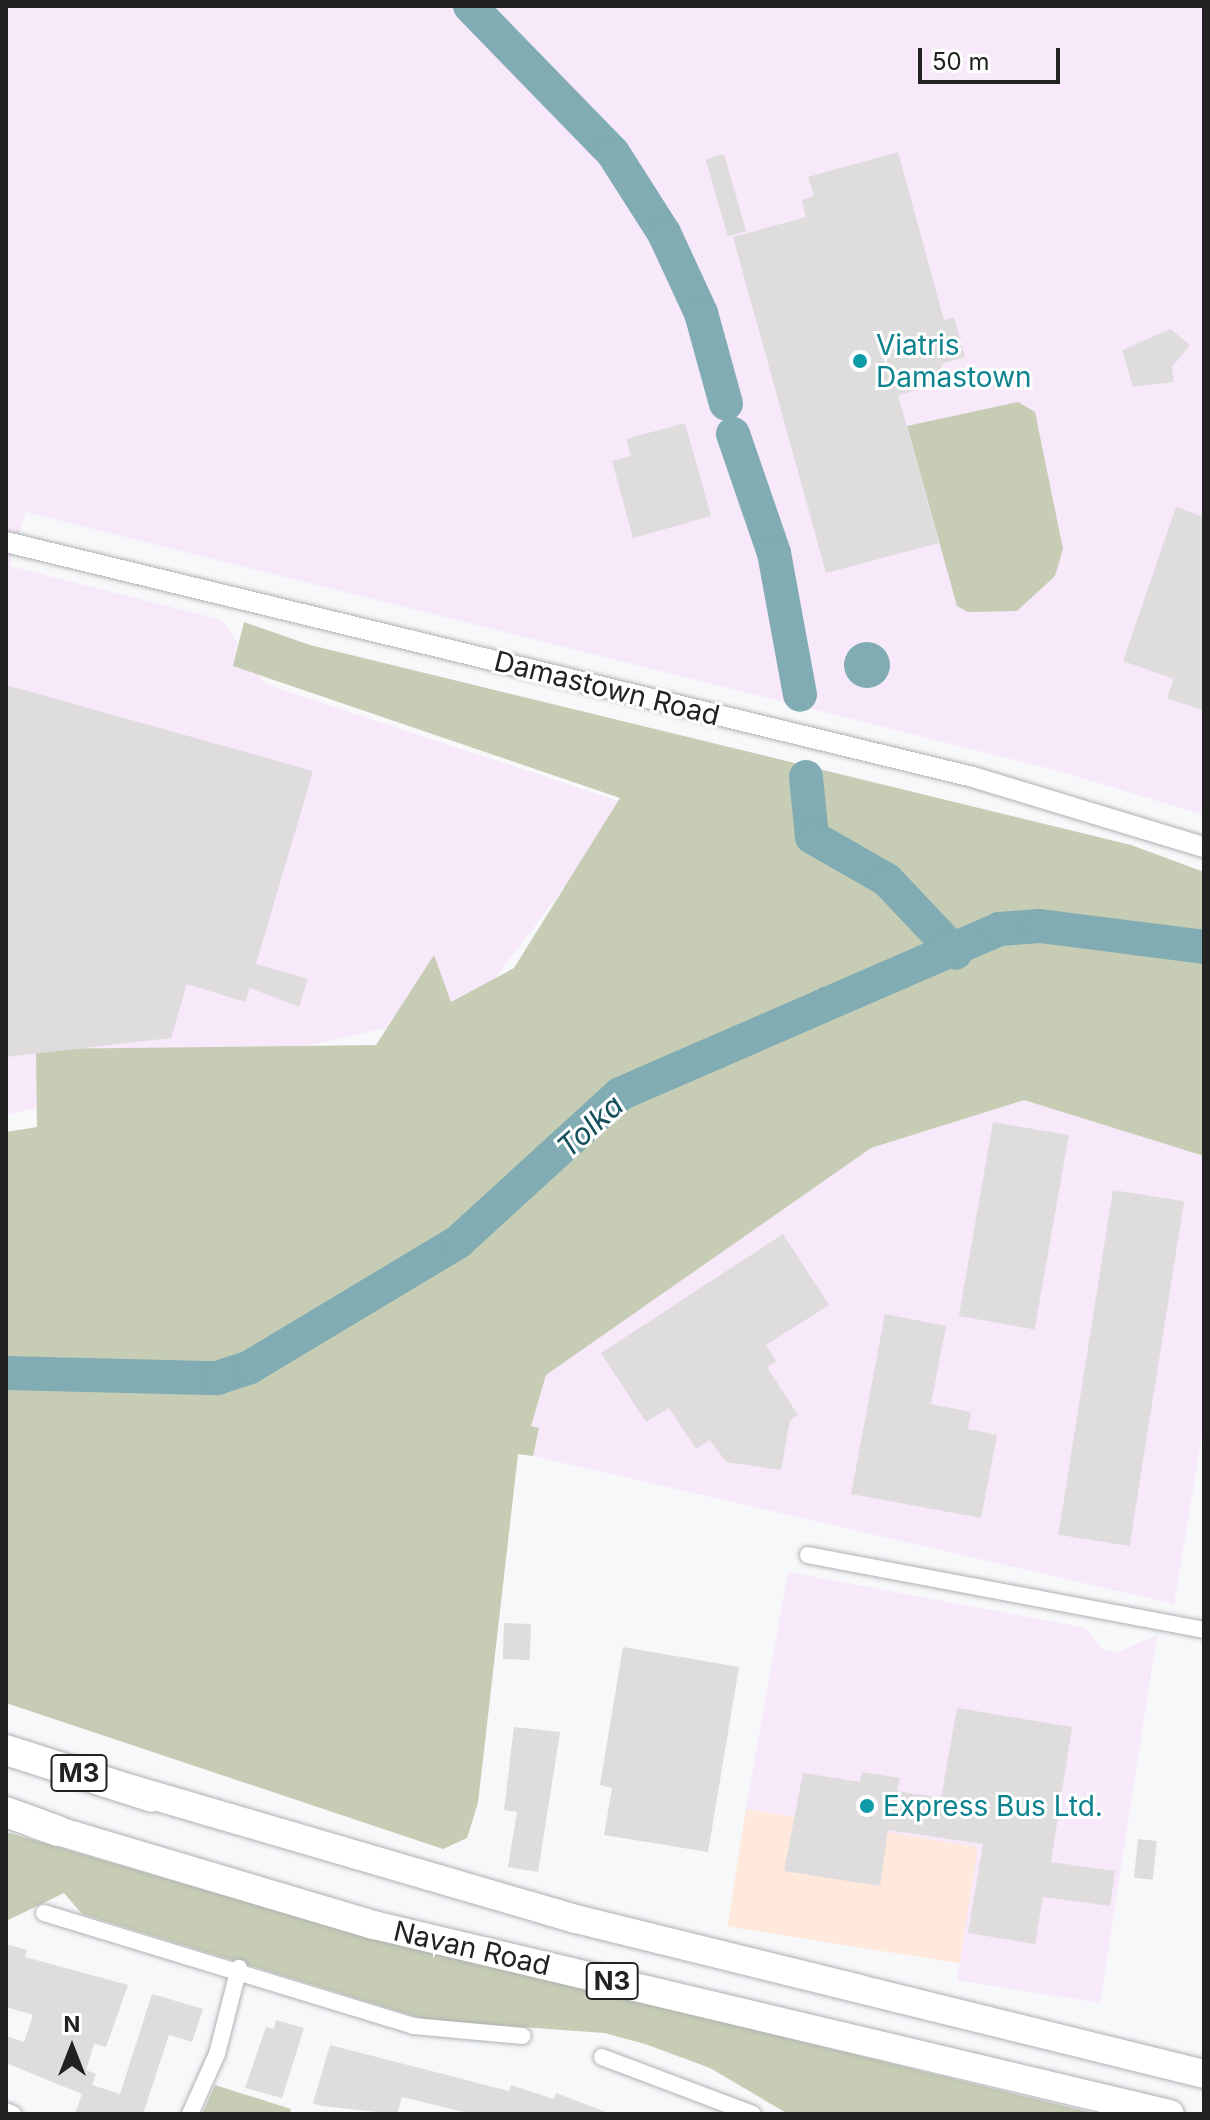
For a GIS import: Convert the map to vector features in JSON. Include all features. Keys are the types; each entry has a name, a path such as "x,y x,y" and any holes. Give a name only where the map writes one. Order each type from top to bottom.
{"highway":[{"name":"Navan Road","path":"6,1743 152,1797 457,1887 1050,2039"},
{"name":"M3","path":"6,1750 152,1797"},
{"name":"M3","path":"6,1814 58,1831"},
{"name":"Navan Road","path":"58,1831 374,1925 1170,2114"},
{"path":"1050,2039 1143,2043 1204,2056"},
{"name":"N3","path":"1050,2039 1204,2074"}],"street":[{"name":"Damastown Road","path":"6,542 973,777 1204,847"},
{"path":"808,1555 1204,1630"},
{"path":"44,1913 239,1968 413,2026 523,2036"},
{"path":"190,2114 217,2054 239,1968"},
{"path":"602,2057 753,2114"},
{"path":"6,2111 13,2114"}],"shaded area":[{"path":"6,6 1204,6 1204,815 1059,771 26,512 9,566 222,620 265,684 627,804 481,997 433,1017 6,1115"},
{"path":"1024,1100 1204,1156 1204,1423 1174,1604 533,1456 539,1429 531,1426 546,1375 871,1148"},
{"path":"788,1572 1086,1628 1102,1649 1116,1653 1157,1635 1100,2003 957,1980 978,1847 746,1809"},
{"path":"746,1809 979,1846 960,1963 727,1927"}],"green space":[{"path":"1018,402 1035,412 1063,549 1055,576 1017,611 968,612 957,606 907,426"},
{"path":"244,622 310,645 1131,845 1204,872 1204,1156 1024,1100 871,1148 546,1375 531,1426 539,1428 533,1456 518,1454 478,1803 467,1838 443,1849 6,1703 6,1378 70,1375 209,1388 248,1374 344,1325 495,1220 551,1176 625,1097 1012,932 1143,946 1027,913 682,1050 605,1090 530,1172 374,1284 240,1362 207,1372 57,1357 6,1367 6,1132 37,1127 36,1049 376,1045 434,955 451,1002 514,968 620,798 233,666"},
{"path":"6,1832 314,1922 1097,2114 788,2114 710,2068 645,2044 604,2033 427,2020 82,1914 64,1893 6,1921"},
{"path":"215,2085 291,2109 290,2114 202,2114"}],"water":[{"path":"867,642 883,649 890,665 883,681 867,688 851,681 844,665 851,649"}],"building":[{"name":"Viatris Damastown","path":"898,152 944,320 954,317 965,357 941,364 946,382 898,395 939,543 826,573 733,237 806,217 802,200 814,196 808,177"},
{"path":"724,154 746,231 728,236 706,159"},
{"path":"1170,329 1190,345 1172,367 1174,382 1133,387 1122,350"},
{"path":"685,423 711,516 633,538 612,461 631,456 626,439"},
{"path":"1176,507 1204,517 1204,711 1167,698 1174,679 1123,661"},
{"path":"6,685 313,771 256,964 308,979 299,1007 250,988 245,1002 187,984 171,1038 6,1057"},
{"path":"993,1122 1069,1135 1035,1329 959,1316"},
{"path":"1113,1190 1184,1201 1130,1546 1058,1535"},
{"path":"783,1234 829,1305 766,1345 776,1361 767,1367 798,1415 790,1420 781,1470 726,1462 710,1440 696,1449 669,1408 646,1422 601,1353"},
{"path":"885,1314 946,1326 931,1404 971,1412 968,1429 997,1435 981,1518 851,1494"},
{"path":"504,1623 531,1624 530,1660 503,1659"},
{"path":"623,1647 739,1667 708,1852 604,1835 612,1788 600,1785"},
{"path":"957,1708 1072,1727 1051,1862 1115,1871 1110,1906 1043,1897 1035,1944 968,1933 983,1844 888,1830 880,1886 784,1871 803,1773 860,1782 862,1772 900,1778 897,1791 941,1798"},
{"path":"514,1727 560,1732 538,1872 508,1867 517,1812 504,1810"},
{"path":"1138,1839 1157,1841 1153,1880 1134,1878"},
{"path":"6,1944 27,1950 25,1957 128,1985 106,2047 94,2044 86,2070 96,2074 92,2085 120,2094 152,1994 203,2009 192,2042 169,2035 143,2114 75,2114 82,2094 6,2063 6,2036 24,2042 33,2015 6,2007"},
{"path":"276,2020 304,2028 282,2098 245,2088 266,2027 274,2029"},
{"path":"330,2045 509,2091 511,2085 554,2099 556,2093 611,2114 472,2114 402,2097 397,2114 321,2106 313,2103"}],"waterway":[{"path":"470,6 613,153 664,233 701,313 726,404"},
{"path":"733,434 774,553 800,695"},
{"path":"806,777 812,837 887,880 956,953"},
{"name":"Tolka","path":"6,1373 217,1378 250,1367 458,1242 620,1094 999,929 1040,926 1204,947"},
{"path":"822,990 828,1003"}],"place":[{"name":"Viatris Damastown","path":"860,361"},
{"name":"Express Bus Ltd.","path":"867,1806"}]}
